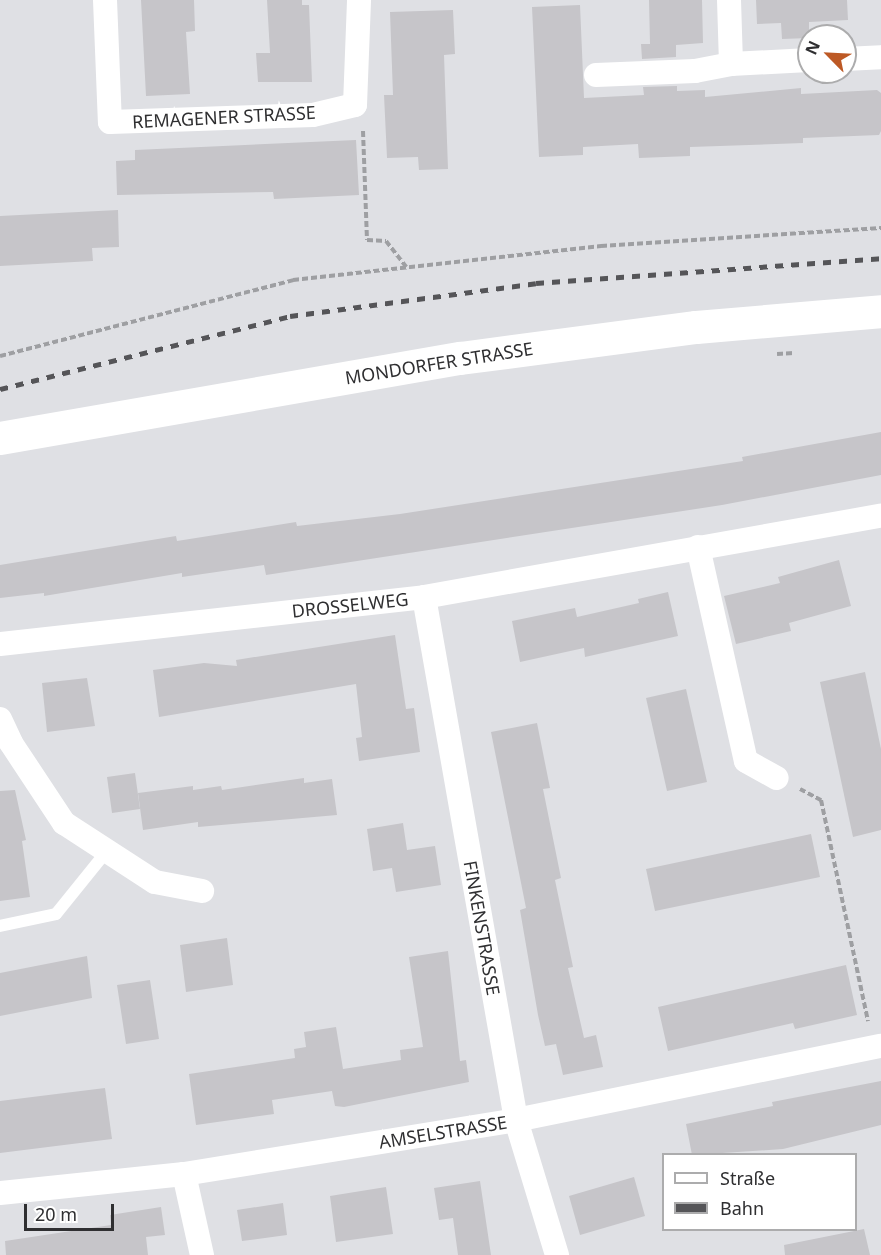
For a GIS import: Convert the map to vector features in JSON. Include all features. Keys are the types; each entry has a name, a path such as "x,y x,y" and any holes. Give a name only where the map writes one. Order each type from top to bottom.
{"main road":[{"name":"MONDORFER STRASSE","path":"0,438 471,356 708,325 881,311"}],"street":[{"name":"REMAGENER STRASSE","path":"105,0 110,122 312,115 355,105"},
{"path":"355,105 359,0"},
{"path":"729,0 731,64"},
{"path":"857,58 881,57"},
{"path":"597,75 695,71 731,64 797,61"},
{"name":"DROSSELWEG","path":"0,644 424,597 881,516"},
{"path":"698,547 746,761 777,778"},
{"name":"FINKENSTRASSE","path":"424,597 516,1120 557,1255"},
{"path":"0,719 10,743 64,823 155,882 202,891"},
{"name":"AMSELSTRASSE","path":"0,1193 184,1174 516,1120 878,1046"},
{"path":"184,1174 202,1255"}],"lane":[{"path":"0,926 56,914 106,852"}],"path":[{"path":"355,105 363,127 367,240 386,241 406,267"},
{"path":"0,356 293,280 601,246 881,228"},
{"path":"777,778 821,800 878,1046"}],"building":[{"path":"141,0 194,0 195,31 186,32 190,94 146,96"},
{"path":"267,0 302,0 302,5 309,5 312,82 258,82 256,53 270,53"},
{"path":"649,0 702,0 703,43 676,45 676,57 642,59 641,44 650,44"},
{"path":"756,0 847,0 848,20 797,24 797,38 782,39 781,23 757,24"},
{"path":"580,5 584,98 644,95 643,87 677,86 677,91 705,90 705,97 801,88 801,94 877,90 881,93 881,131 879,135 803,138 803,143 690,147 690,156 639,158 638,144 583,147 583,155 539,157 532,7"},
{"path":"453,10 455,54 444,55 448,169 419,170 418,157 387,158 384,95 393,95 390,12"},
{"path":"356,140 359,195 274,199 273,192 117,195 116,161 135,160 135,150"},
{"path":"118,210 119,247 92,248 93,261 0,266 0,216"},
{"path":"881,432 881,475 722,505 266,575 264,565 182,577 182,573 44,596 44,593 0,598 0,565 176,536 177,541 296,522 297,526 400,514 743,461 742,457"},
{"path":"839,560 851,606 789,623 791,631 736,644 724,596 780,583 778,577"},
{"path":"668,592 678,636 585,657 584,648 520,662 512,621 575,608 577,617 639,603 638,599"},
{"path":"395,635 406,709 414,708 420,752 359,761 356,738 362,737 356,684 159,717 153,670 204,663 237,666 236,660"},
{"path":"865,672 881,749 881,830 853,837 820,682"},
{"path":"87,678 95,726 47,732 42,683"},
{"path":"686,689 707,782 667,791 646,698"},
{"path":"537,723 550,788 543,789 561,878 555,880 573,967 568,968 584,1038 596,1035 603,1067 563,1075 556,1044 545,1046 538,1015 520,910 526,908 491,732"},
{"path":"135,773 140,809 112,813 107,777"},
{"path":"304,778 304,783 332,779 337,815 198,827 198,822 143,830 138,793 193,786 193,790 221,786 222,790"},
{"path":"15,790 26,840 22,841 30,897 0,901 0,791"},
{"path":"403,823 407,850 435,846 441,885 396,892 392,868 373,871 367,829"},
{"path":"811,834 820,877 655,911 646,869"},
{"path":"227,938 233,985 186,992 180,945"},
{"path":"448,951 460,1061 466,1060 469,1082 344,1107 335,1106 332,1091 272,1100 274,1114 196,1125 189,1074 295,1058 294,1049 306,1047 304,1032 336,1027 343,1069 401,1060 400,1050 423,1047 409,957"},
{"path":"87,956 92,998 0,1016 0,973"},
{"path":"846,965 857,1015 795,1029 793,1023 668,1051 658,1007"},
{"path":"150,980 159,1039 126,1044 117,985"},
{"path":"881,1081 881,1125 783,1149 692,1153 686,1124 773,1106 772,1102"},
{"path":"105,1088 112,1139 0,1153 0,1101"},
{"path":"634,1177 645,1216 580,1235 569,1196"},
{"path":"480,1181 491,1255 458,1255 453,1218 439,1220 434,1188"},
{"path":"386,1187 393,1234 336,1242 330,1196"},
{"path":"283,1203 287,1235 242,1241 237,1210"},
{"path":"161,1207 165,1235 146,1237 148,1255 6,1255 5,1241 111,1225 110,1215"},
{"path":"864,1229 870,1255 785,1255 784,1245"}],"railway":[{"path":"0,389 290,316 536,283 881,258"}]}
